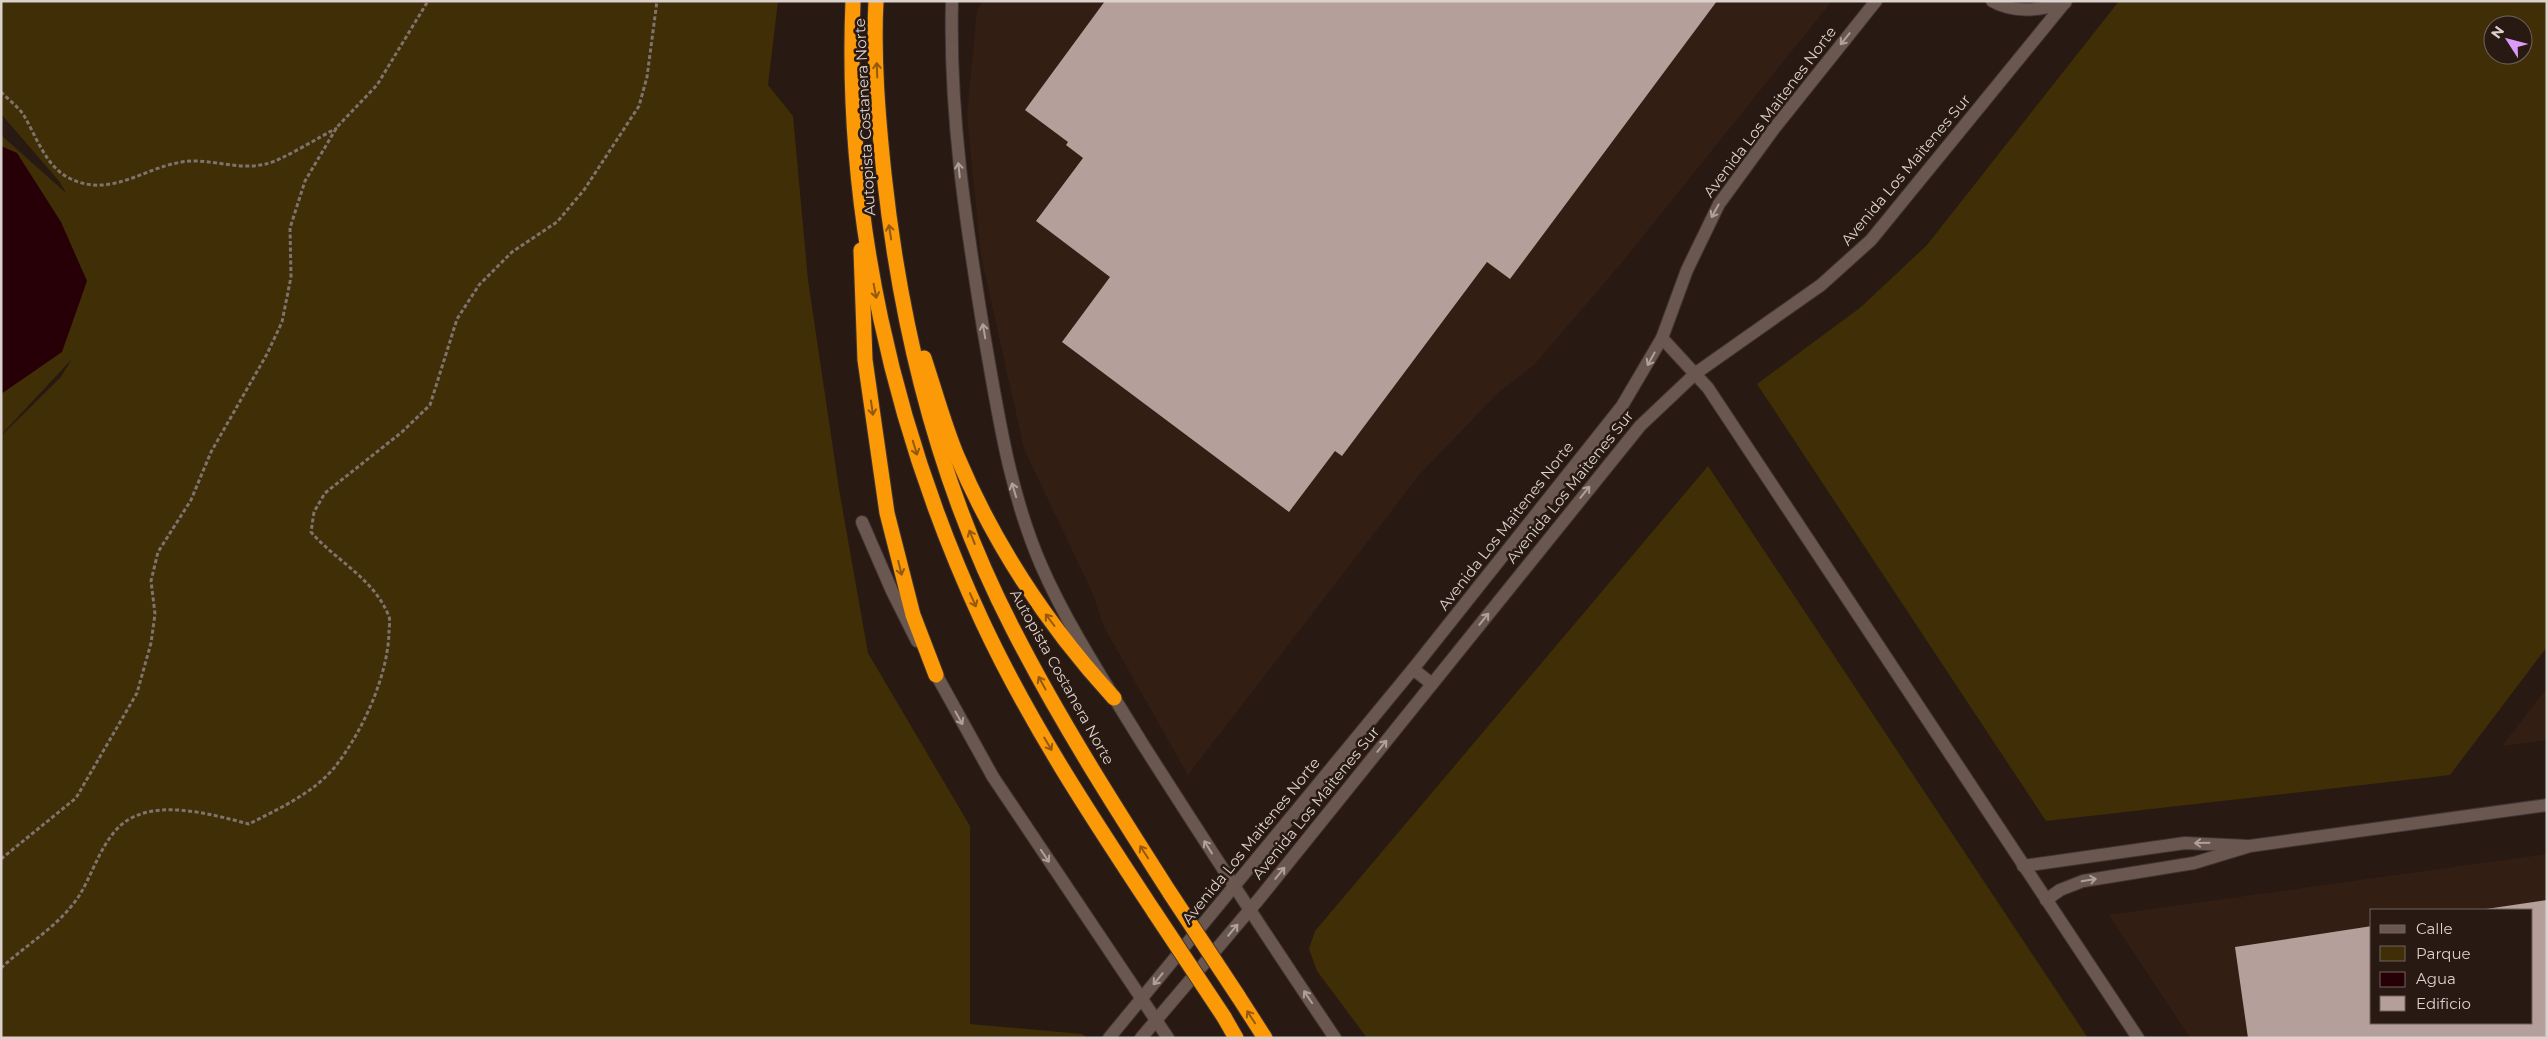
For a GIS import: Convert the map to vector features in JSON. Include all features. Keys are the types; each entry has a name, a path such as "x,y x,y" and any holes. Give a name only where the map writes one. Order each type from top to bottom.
{"highway":[{"name":"Autopista Costanera Norte","path":"852,1 854,108 862,208 876,296 893,373 924,475 955,560 992,640 1043,735 1155,914 1236,1038"},
{"name":"Autopista Costanera Norte","path":"876,1 881,146 888,222 901,298 929,414 971,534 998,597 1040,680 1092,770 1265,1038"},
{"path":"862,208 862,307 865,360 883,487 902,577 913,615 936,674"},
{"path":"901,298 919,344 956,454 997,540 1048,619 1114,698"}],"street":[{"path":"952,1 951,56 955,134 962,194 1011,483 1042,569 1114,698 1234,887 1335,1038"},
{"name":"Avenida Los Maitenes Norte","path":"1109,1038 1413,669 1622,406 1662,338 1687,270 1719,204 1773,130 1876,1"},
{"path":"1992,1 2009,8 2024,10 2045,8 2065,2"},
{"name":"Avenida Los Maitenes Sur","path":"1141,1038 1249,910 1626,442 1667,399 1696,373 1821,285 1871,240 2065,2"},
{"path":"1662,338 1696,373 2138,1038"},
{"path":"862,522 892,591 993,777 1168,1038"},
{"path":"1413,669 1432,684"},
{"path":"2046,900 2060,890 2083,881 2194,863 2250,846 2547,805"},
{"path":"2023,866 2185,843 2230,843 2250,846"}],"path":[{"path":"1,859 76,798 136,693 151,643 155,614 151,581 158,552 191,500 211,452 267,354 282,322 291,277 290,228 305,181 337,127 378,85 428,1"},
{"path":"1,968 42,936 78,897 100,854 116,829 141,813 182,810 249,824 301,796 334,768 355,734 381,684 389,652 390,616 370,584 322,545 311,532 314,512 325,493 402,432 430,405 457,319 480,285 512,252 557,222 584,190 639,106 647,77 657,1"},
{"path":"1,92 22,113 42,151 67,177 84,184 119,184 159,169 193,161 238,167 267,164 337,127"}],"shaded area":[{"path":"983,1 1832,1 1619,266 1534,365 1499,392 1419,475 1188,775 1104,627 1093,594 1024,449 981,256 967,116 977,10"},
{"path":"2547,688 2547,740 2502,746"},
{"path":"2547,854 2547,1038 2190,1038 2109,915"}],"green space":[{"path":"1,1 778,1 768,85 793,116 808,280 839,489 868,653 970,826 970,1024 1082,1034 1088,1038 1,1038 1,436 60,378 72,359 1,435 1,135 66,193 59,181 1,114"},
{"path":"2119,1 2547,1 2547,647 2450,775 2046,821 1757,384 1861,307 1927,245"},
{"path":"1708,466 2088,1038 1367,1038 1317,971 1309,949 1315,931"}],"water":[{"path":"1,146 17,153 61,222 87,281 62,352 1,394"}],"building":[{"path":"1105,1 1717,1 1510,279 1487,262 1342,456 1335,451 1289,512 1062,342 1110,277 1036,221 1083,158 1066,145 1068,142 1025,110"},
{"path":"2547,900 2547,1038 2248,1038 2235,947 2370,926 2370,1024 2533,1024 2533,909 2486,909"}]}
